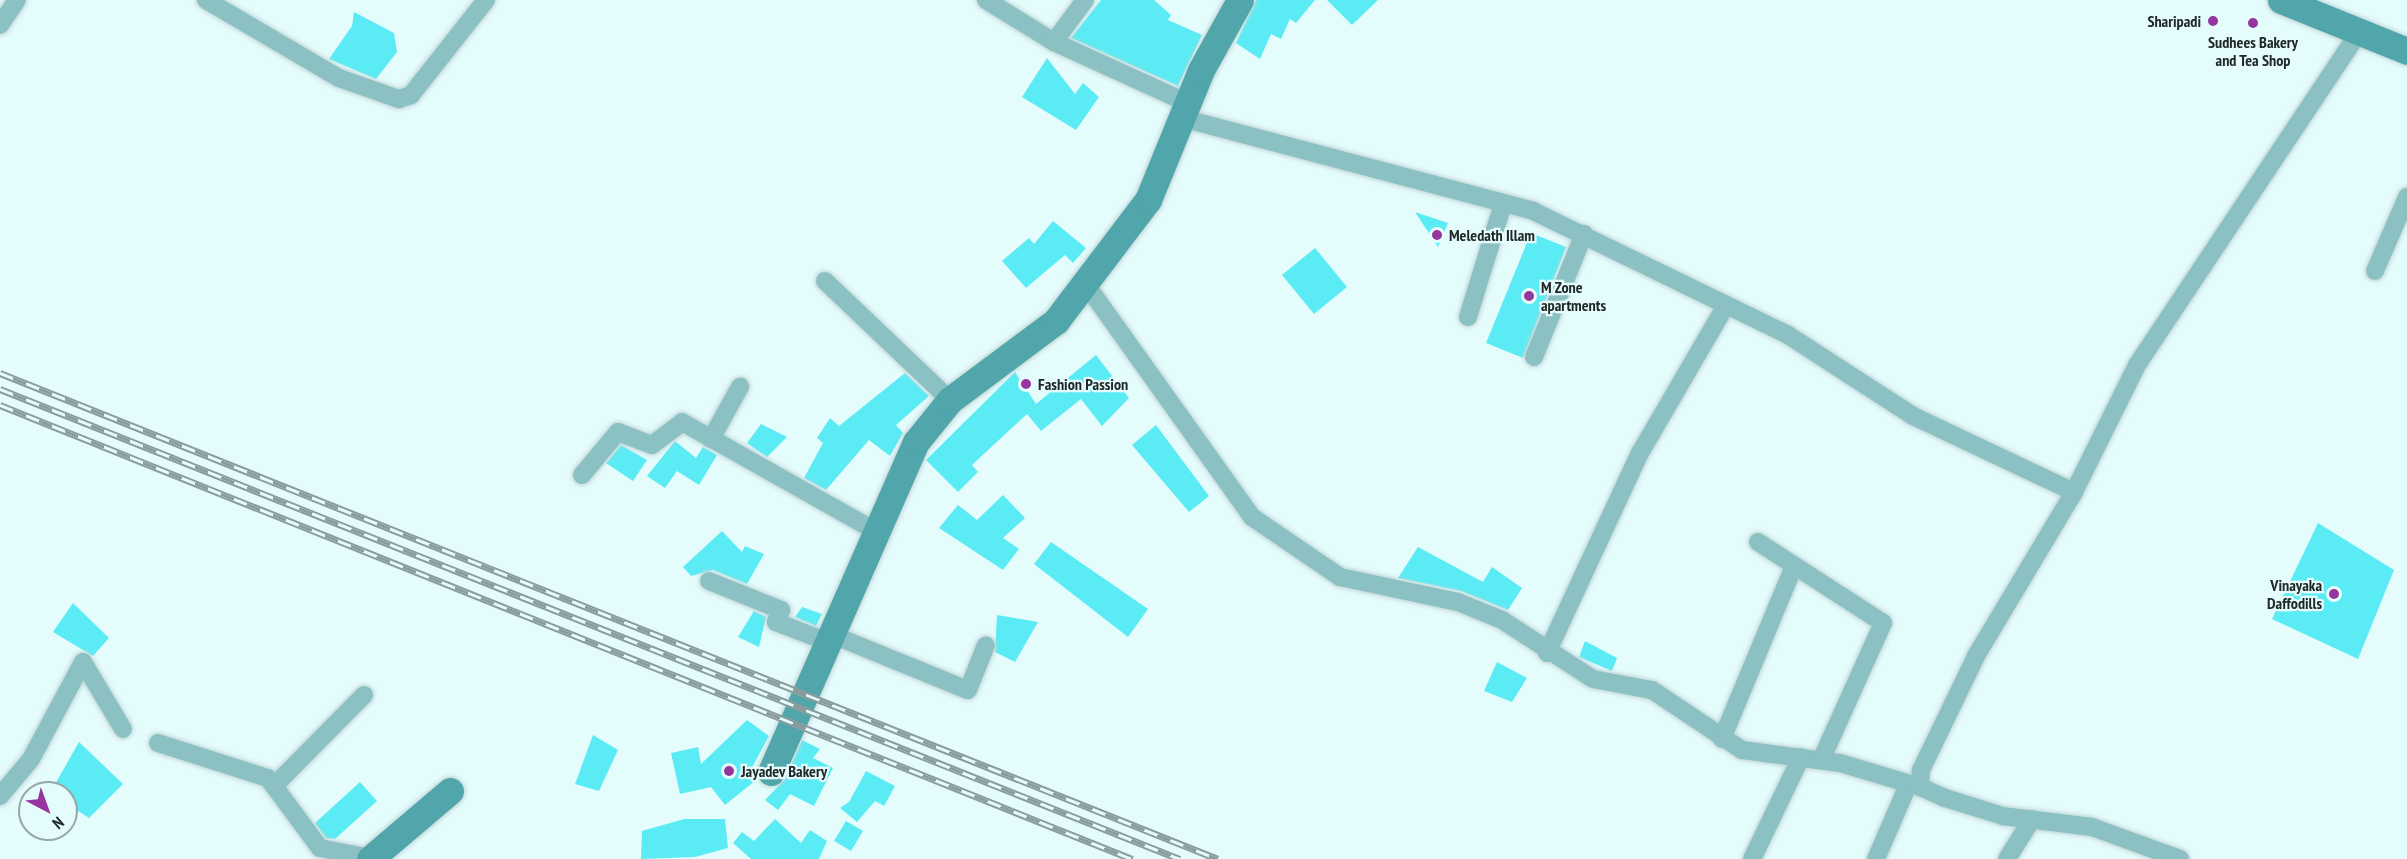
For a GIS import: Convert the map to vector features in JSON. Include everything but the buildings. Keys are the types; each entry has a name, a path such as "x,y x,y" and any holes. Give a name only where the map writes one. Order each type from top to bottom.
{"main road":[{"path":"771,772 788,742 827,637 916,442 950,400 1056,321 1083,280 1148,200 1185,111 1240,0"},
{"path":"2281,0 2407,51"},
{"path":"371,859 450,791"}],"street":[{"path":"0,25 17,0"},
{"path":"206,0 339,78 399,99 411,95 486,0"},
{"path":"986,0 1054,42 1185,111 1503,204 1584,234 1804,344 1913,416 2074,492"},
{"path":"1054,42 1085,0"},
{"path":"1876,859 1971,667 2074,492 2137,365 2171,321 2359,32"},
{"path":"2375,271 2407,197"},
{"path":"1468,317 1503,204"},
{"path":"1534,357 1584,234"},
{"path":"1083,280 1252,517 1340,576 1458,602 1502,620 1547,653 1593,679 1652,690 1722,739 1742,750 1821,760 1914,786 2004,816 2092,827 2180,859"},
{"path":"825,281 950,400"},
{"path":"1547,653 1640,453 1726,305"},
{"path":"711,439 740,387"},
{"path":"582,475 618,432 652,445 682,422 874,530"},
{"path":"1758,542 1883,623 1821,760"},
{"path":"1722,739 1794,566"},
{"path":"709,581 781,610 776,622 827,637 968,690 986,645"},
{"path":"0,796 32,759 83,662 123,729"},
{"path":"274,786 364,695"},
{"path":"158,743 268,778 320,848 371,859"},
{"path":"1752,859 1801,757"},
{"path":"2007,859 2032,819"}],"railway":[{"path":"0,373 1218,859"},
{"path":"0,389 1180,859"},
{"path":"0,405 1132,859"}],"place":[{"name":"Sharipadi","path":"2213,21"},
{"name":"Sudhees Bakery and Tea Shop","path":"2253,23"},
{"name":"Meledath Illam","path":"1437,235"},
{"name":"M Zone apartments","path":"1529,296"},
{"name":"Fashion Passion","path":"1026,384"},
{"name":"Vinayaka Daffodills","path":"2334,594"},
{"name":"Jayadev Bakery","path":"729,771"}]}
